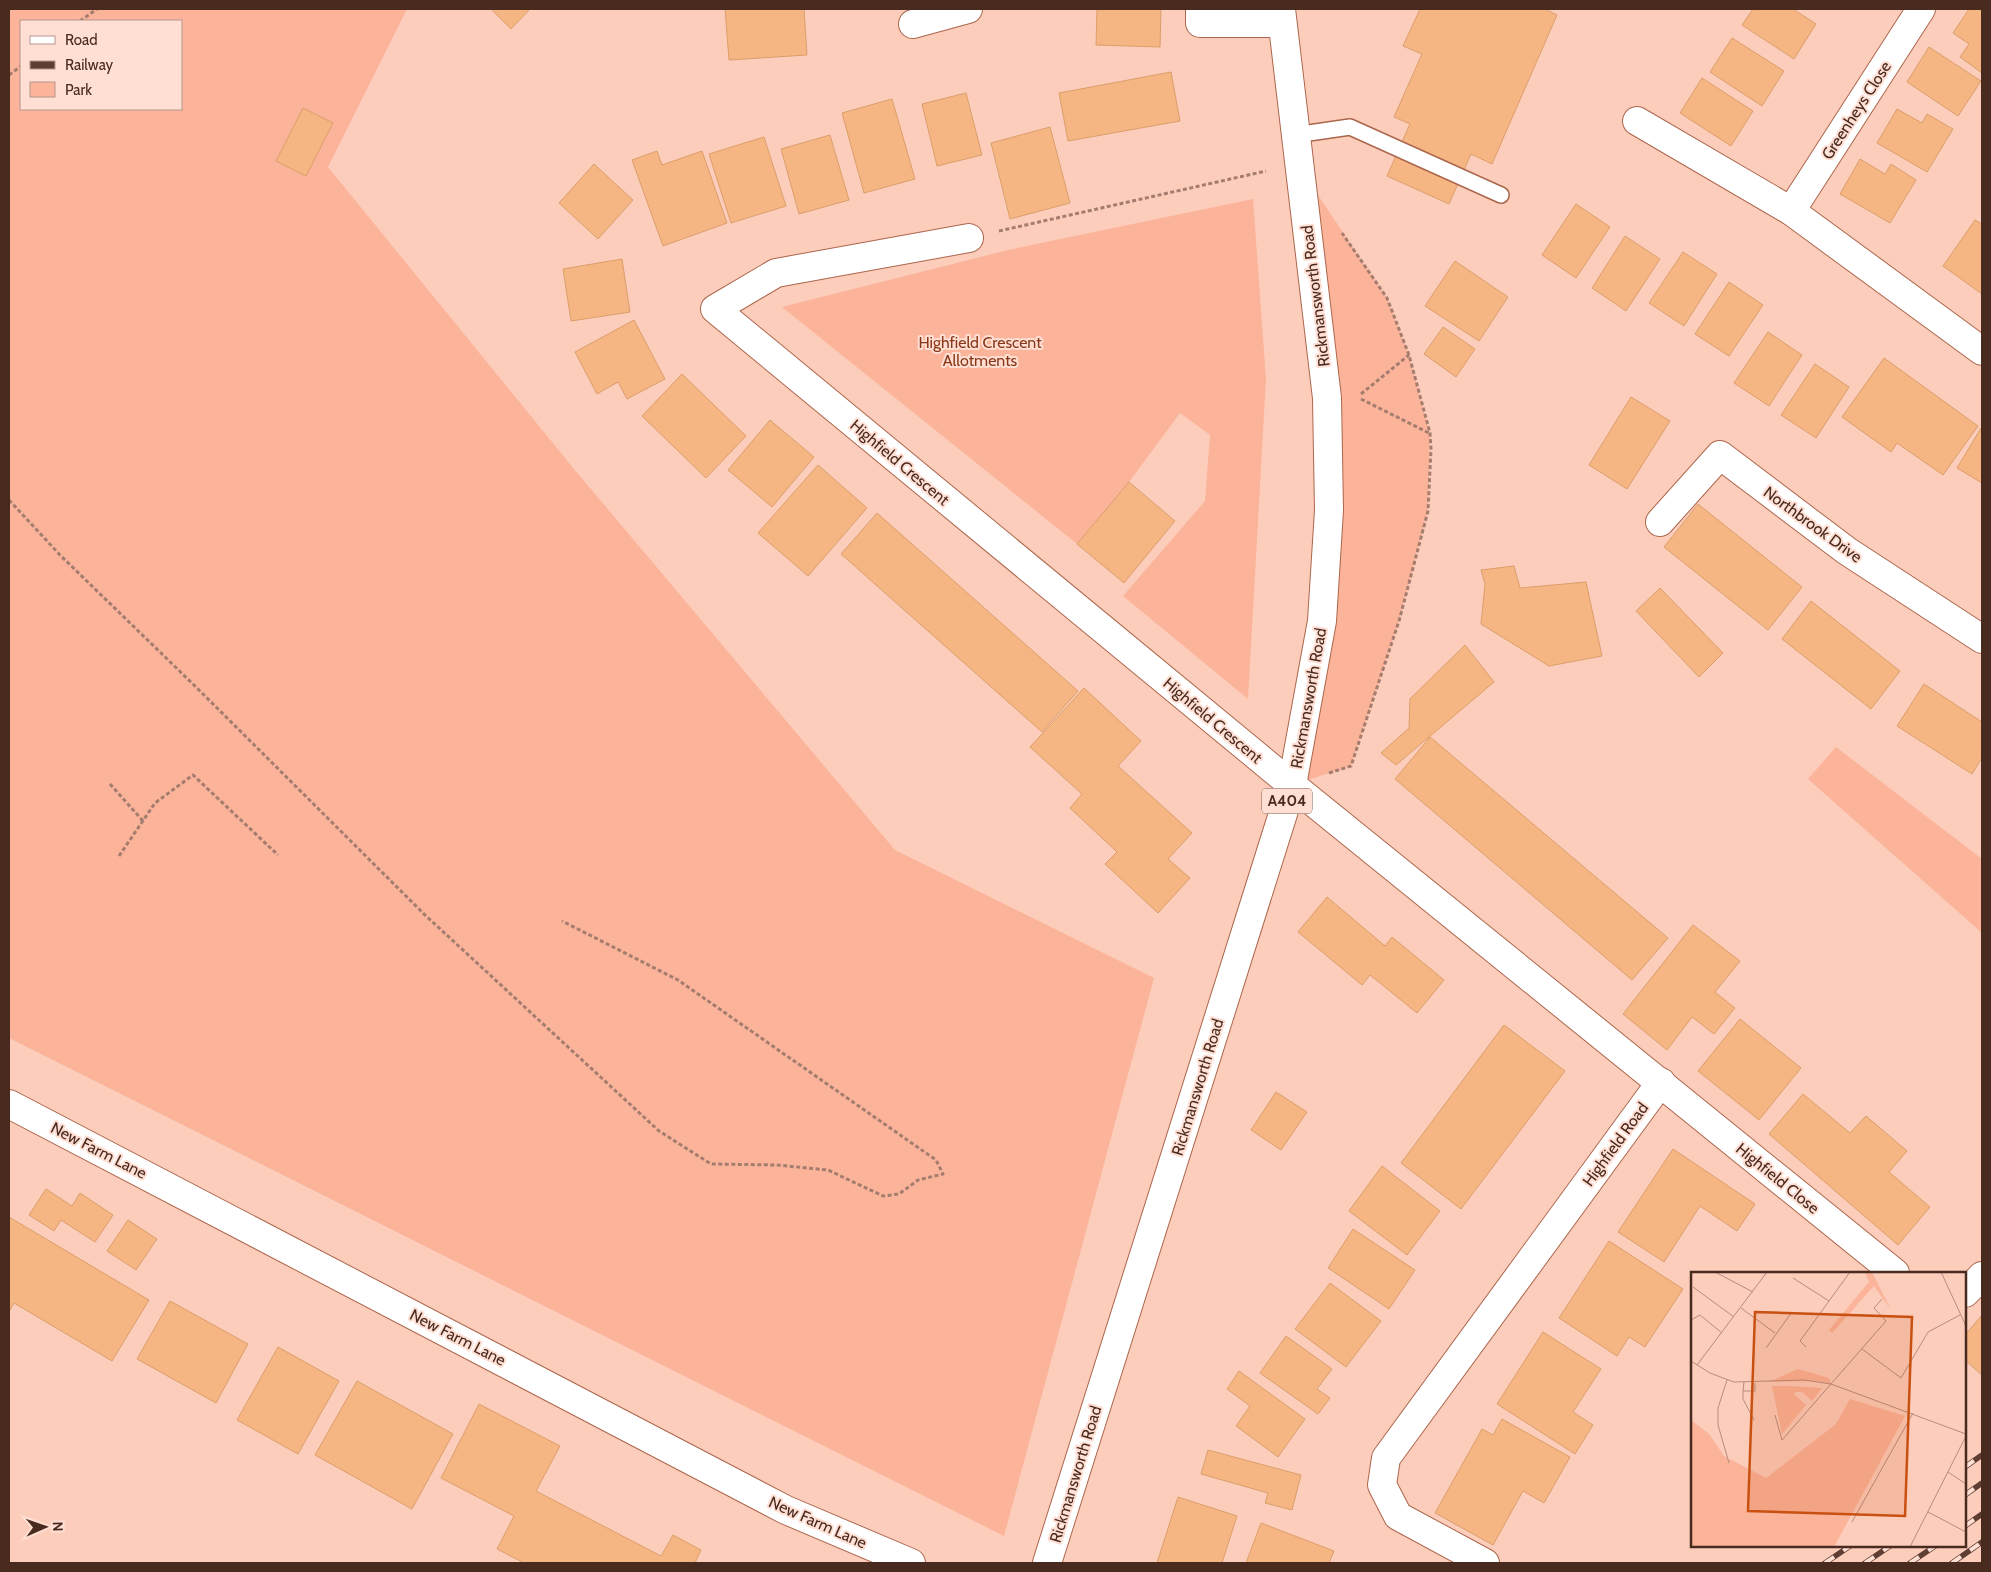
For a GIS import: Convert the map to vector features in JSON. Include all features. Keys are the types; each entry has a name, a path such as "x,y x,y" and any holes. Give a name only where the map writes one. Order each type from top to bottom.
{"street":[{"path":"914,24 968,9"},
{"path":"1200,9 1200,23 1281,16"},
{"name":"Greenheys Close","path":"1790,211 1921,9"},
{"name":"Rickmansworth Road","path":"1047,1563 1292,786 1322,621 1329,510 1328,398 1281,16"},
{"path":"1637,121 1790,211 1982,351"},
{"name":"Highfield Crescent","path":"969,238 776,273 715,309 1292,786"},
{"name":"Northbrook Drive","path":"1660,522 1720,455 1847,551 1982,639"},
{"path":"1292,786 1661,1082"},
{"name":"Highfield Close","path":"1661,1082 1894,1272"},
{"name":"Highfield Road","path":"1486,1563 1398,1516 1382,1486 1386,1458 1661,1082"},
{"name":"New Farm Lane","path":"9,1104 786,1510 911,1563"},
{"path":"1966,1292 1982,1276"}],"lane":[{"path":"1295,135 1350,127 1501,195"}],"path":[{"path":"81,20 97,9"},
{"path":"9,75 20,67"},
{"path":"969,238 1298,163"},
{"path":"1292,786 1351,766 1399,621 1428,511 1430,433 1409,355 1386,298 1338,228"},
{"path":"1409,355 1357,397 1430,433"},
{"path":"9,500 60,555 197,688 425,915 659,1131 711,1164 777,1164 828,1170 883,1196 899,1194 918,1180 943,1174 936,1160 678,980 562,921"},
{"path":"119,856 155,803 193,775 278,855"},
{"path":"110,784 143,821"}],"green space":[{"path":"9,9 407,9 328,167 574,469 895,850 1154,978 1004,1536 9,1038"},
{"path":"1299,167 1387,298 1409,355 1430,433 1428,511 1399,621 1351,766 1292,785 1329,510"},
{"name":"Highfield Crescent Allotments","path":"1253,199 1266,379 1248,699 1123,596 1205,501 1210,435 1180,413 1129,482 1077,544 782,307 1008,250"},
{"path":"1836,747 1982,859 1982,933 1808,779"}],"building":[{"path":"491,9 530,9 511,29"},
{"path":"725,9 804,9 807,55 729,60"},
{"path":"1097,9 1161,9 1160,47 1096,45"},
{"path":"1420,9 1545,9 1557,15 1492,164 1471,154 1449,204 1387,176 1410,124 1394,117 1422,54 1403,46"},
{"path":"1753,9 1793,9 1816,24 1794,59 1742,25"},
{"path":"1969,9 1982,9 1982,73 1960,57 1969,44 1953,33"},
{"path":"1732,38 1784,71 1762,106 1710,72"},
{"path":"1929,47 1981,81 1958,116 1907,82"},
{"path":"1171,72 1180,121 1068,141 1059,93"},
{"path":"1702,78 1753,111 1731,146 1680,113"},
{"path":"966,93 982,155 937,166 922,104"},
{"path":"892,99 915,179 864,193 842,113"},
{"path":"303,108 333,123 306,176 276,161"},
{"path":"1897,109 1922,123 1927,114 1953,129 1927,172 1877,143"},
{"path":"1050,127 1070,203 1010,219 991,143"},
{"path":"830,135 849,200 799,214 781,149"},
{"path":"764,137 786,206 731,223 709,154"},
{"path":"657,151 662,165 702,151 727,223 663,246 632,160"},
{"path":"1860,159 1885,174 1891,164 1916,180 1890,223 1840,194"},
{"path":"594,164 633,200 598,239 559,203"},
{"path":"1576,204 1610,227 1576,278 1542,255"},
{"path":"1975,220 1982,224 1982,294 1943,266"},
{"path":"1625,236 1660,259 1626,311 1592,288"},
{"path":"1683,252 1717,274 1684,326 1649,303"},
{"path":"622,259 630,312 571,321 563,269"},
{"path":"1455,261 1508,297 1479,341 1425,306"},
{"path":"1729,282 1763,305 1729,356 1695,334"},
{"path":"634,320 665,379 627,399 618,382 597,394 575,352"},
{"path":"1443,327 1475,349 1456,377 1424,354"},
{"path":"1768,332 1802,355 1769,406 1734,383"},
{"path":"1884,358 1978,426 1943,475 1897,443 1891,452 1842,417"},
{"path":"1815,364 1849,387 1816,438 1781,415"},
{"path":"682,374 746,436 706,478 642,416"},
{"path":"1631,397 1670,421 1627,489 1589,465"},
{"path":"770,420 814,457 772,507 728,470"},
{"path":"1982,428 1982,483 1957,468"},
{"path":"818,465 867,508 808,576 758,533"},
{"path":"1129,482 1175,521 1124,583 1077,544"},
{"path":"1698,504 1802,587 1768,630 1664,547"},
{"path":"877,513 1078,691 1042,732 841,554"},
{"path":"1514,566 1520,588 1586,582 1602,656 1549,666 1481,624 1485,584 1481,570"},
{"path":"1660,588 1723,653 1699,677 1636,611"},
{"path":"1811,601 1900,671 1871,709 1782,639"},
{"path":"1465,645 1494,682 1396,765 1381,753 1409,728 1410,699"},
{"path":"1924,684 1982,722 1982,758 1972,774 1897,726"},
{"path":"1084,688 1141,741 1118,766 1192,833 1168,859 1190,878 1158,913 1105,864 1117,852 1070,808 1082,794 1030,747"},
{"path":"1430,737 1668,938 1632,980 1395,779"},
{"path":"1327,897 1385,946 1392,937 1444,980 1417,1013 1370,975 1362,985 1298,932"},
{"path":"1693,925 1740,961 1715,992 1735,1008 1714,1034 1692,1017 1667,1050 1623,1014"},
{"path":"1740,1019 1801,1068 1759,1120 1698,1071"},
{"path":"1504,1025 1565,1071 1461,1209 1401,1163"},
{"path":"1276,1092 1307,1112 1281,1150 1251,1130"},
{"path":"1803,1094 1850,1133 1866,1116 1907,1151 1889,1172 1930,1207 1898,1245 1769,1134"},
{"path":"1673,1149 1755,1204 1737,1231 1700,1206 1664,1262 1618,1232"},
{"path":"1382,1166 1440,1211 1407,1255 1349,1211"},
{"path":"46,1189 72,1206 80,1193 113,1215 95,1242 61,1220 54,1231 29,1215"},
{"path":"9,1217 149,1300 112,1361 14,1303 9,1312"},
{"path":"128,1220 157,1239 136,1270 107,1251"},
{"path":"1353,1229 1415,1270 1389,1309 1328,1268"},
{"path":"1609,1241 1683,1289 1645,1347 1629,1337 1617,1356 1559,1318"},
{"path":"1330,1283 1381,1321 1346,1367 1295,1329"},
{"path":"170,1301 248,1344 216,1403 137,1359"},
{"path":"1982,1315 1982,1375 1966,1361 1966,1334"},
{"path":"1543,1332 1601,1369 1573,1412 1593,1425 1575,1454 1497,1404"},
{"path":"1286,1336 1332,1369 1317,1389 1330,1398 1318,1414 1260,1373"},
{"path":"278,1347 339,1381 298,1454 237,1420"},
{"path":"1239,1371 1305,1419 1278,1457 1236,1426 1250,1406 1227,1389"},
{"path":"357,1381 453,1434 412,1509 315,1455"},
{"path":"479,1404 560,1446 536,1491 661,1556 673,1535 701,1550 695,1563 524,1563 497,1549 514,1516 441,1478"},
{"path":"1502,1419 1570,1457 1544,1503 1523,1491 1493,1545 1435,1513 1482,1429 1493,1435"},
{"path":"1208,1450 1301,1475 1292,1510 1265,1503 1268,1493 1201,1474"},
{"path":"1178,1497 1237,1516 1222,1563 1157,1563"},
{"path":"1261,1523 1334,1551 1329,1563 1246,1563"}],"railway":[{"path":"1966,1466 1982,1455"},
{"path":"1966,1494 1982,1483"},
{"path":"1966,1525 1982,1514"},
{"path":"1952,1563 1982,1542"},
{"path":"1825,1563 1849,1547"},
{"path":"1865,1563 1889,1547"},
{"path":"1910,1563 1934,1547"}]}
